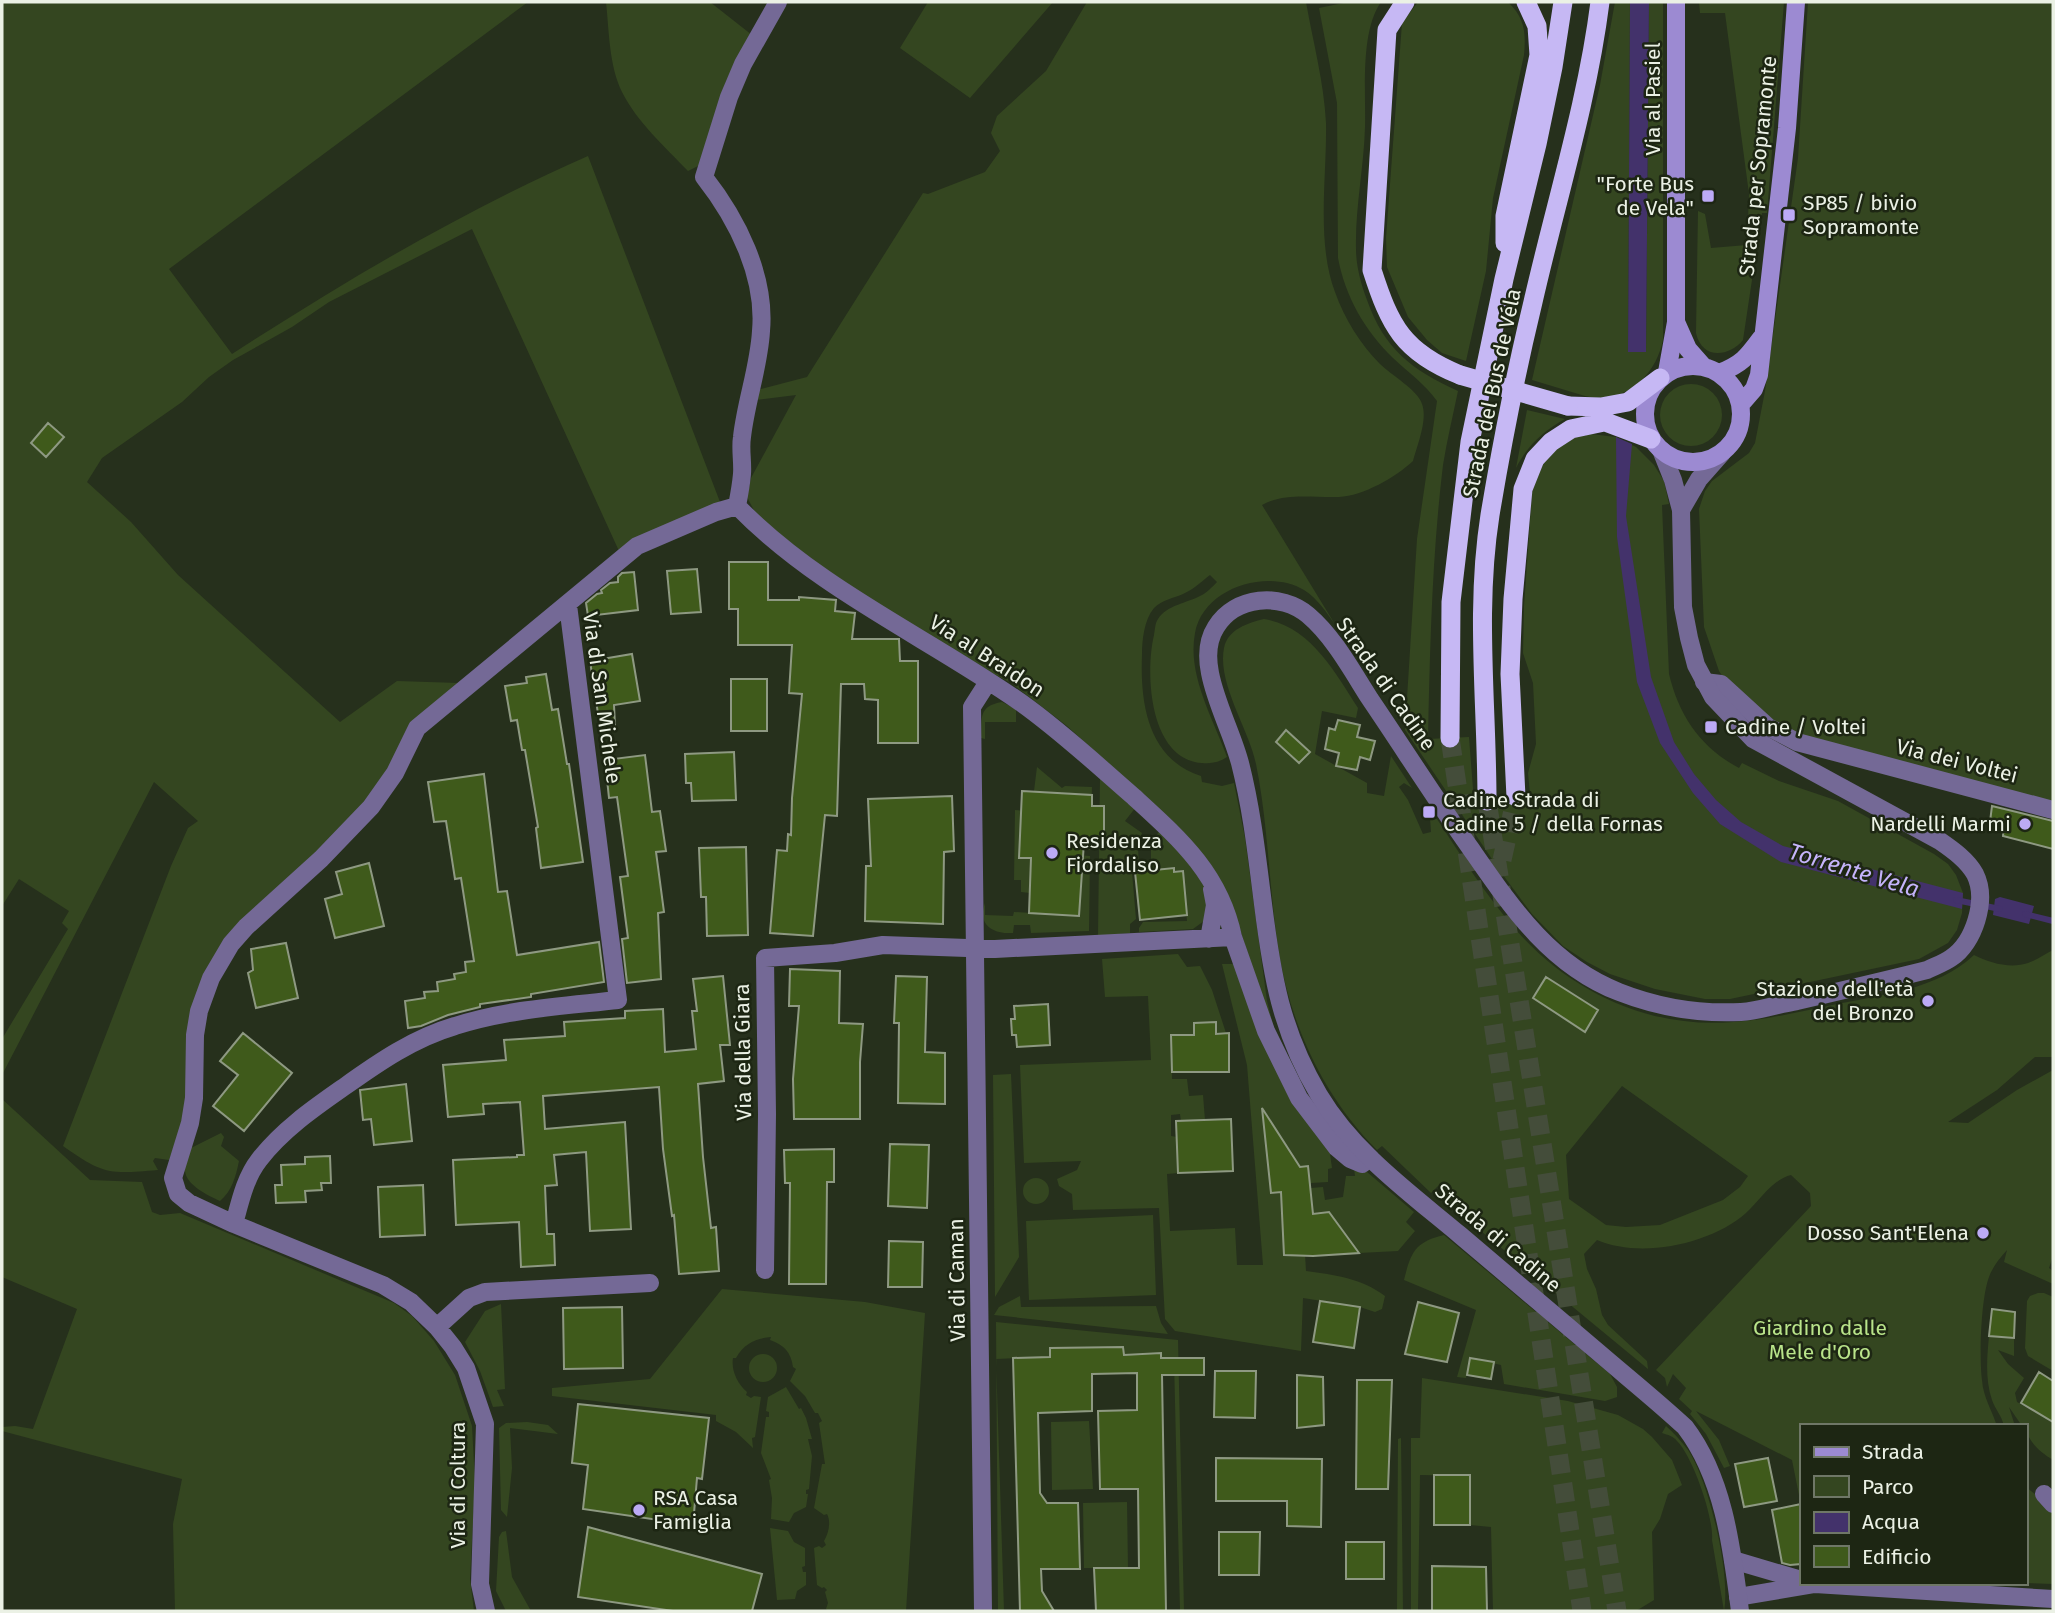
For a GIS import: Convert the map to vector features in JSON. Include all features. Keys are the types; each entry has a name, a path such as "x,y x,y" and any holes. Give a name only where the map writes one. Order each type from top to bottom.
{"highway":[{"path":"1405,2 1387,30 1372,270 1382,302 1395,328 1432,364 1460,375 1568,406 1656,445"},
{"path":"1504,279 1505,216 1539,55 1537,26 1526,2"},
{"name":"Strada del Bus de Véla","path":"1450,738 1451,601 1468,455 1504,279 1537,144 1563,2"},
{"name":"Strada del Bus de Véla","path":"1487,801 1482,597 1490,517 1533,301 1593,56 1600,2"},
{"path":"1568,406 1601,407 1628,402 1664,375"},
{"path":"1516,797 1510,674 1513,599 1523,489 1535,459 1551,442 1571,429 1604,422"}],"main road":[{"name":"Via al Pasiel","path":"1664,375 1676,322 1676,2"},
{"name":"Strada per Sopramonte","path":"1741,404 1754,389 1759,374 1787,128 1797,2"},
{"name":"Via al Pasiel","path":"1676,322 1688,349 1711,370"},
{"path":"1711,370 1737,393 1741,404 1740,428 1722,453 1699,462 1685,462 1673,458 1656,445 1646,427 1646,399 1672,368 1691,365 1711,370 1738,365 1747,358 1763,335"}],"street":[{"path":"568,605 637,546 716,512 737,506 742,473 741,439 759,346 759,292 747,250 717,193 704,177 729,97 743,64 778,2"},
{"name":"Strada di Cadine","path":"1656,445 1673,480 1681,510 1683,607 1694,656 1704,682 1713,697 1753,739 1956,852 1978,880 1979,905 1970,936 1953,957 1927,970 1745,1012 1701,1011 1656,1004 1620,993 1586,977 1553,953 1511,907 1346,663 1306,613 1292,605 1267,600 1248,602 1232,610 1217,624 1210,639 1208,658 1210,677 1242,769 1254,829 1269,952 1279,1003 1298,1055 1322,1100 1370,1158 1685,1427 1708,1464 1722,1509 1739,1604"},
{"path":"1681,510 1699,479 1722,453"},
{"name":"Via al Braidon","path":"737,506 799,560 1020,702 1091,758 1171,831 1216,886 1266,1031 1299,1098 1314,1120 1345,1155 1362,1164 1370,1158"},
{"name":"Via di San Michele","path":"568,605 618,1000 520,1011 454,1026 396,1051 308,1112 278,1139 258,1161 250,1175 233,1224 183,1199 174,1186 173,1178 190,1124 199,1011 215,971 231,944 321,859 378,798 395,773 417,728 568,605"},
{"path":"974,948 972,707 988,682"},
{"name":"Via dei Voltei","path":"1704,682 1721,684 1768,727 1797,742 2053,810"},
{"name":"Via al Braidon","path":"1198,861 1213,892 1215,905 1209,939"},
{"name":"Via della Giara","path":"765,1270 765,958 835,953 883,945 1020,948 1233,937"},
{"name":"Via di Caman","path":"974,948 984,1611"},
{"name":"Via di Coltura","path":"233,1224 383,1285 411,1302 437,1327 466,1368 485,1424 480,1584 486,1611"},
{"path":"437,1327 469,1298 485,1292 650,1283"},
{"path":"1732,1560 1800,1580"},
{"path":"1739,1604 1802,1585"},
{"path":"1840,1585 2053,1599"}],"green space":[{"path":"2,2 528,2 169,269 232,354 406,248 496,199 588,156 720,502 619,551 472,229 329,302 292,327 233,360 209,377 182,402 102,458 87,482 131,522 178,575 340,722 397,681 459,683 372,798 221,948 185,1118 169,1160 155,1158 153,1161 158,1170 108,1170 88,1163 63,1146 171,866 188,828 198,821 154,782 2,1075 2,1039 68,929 62,923 69,911 19,879 2,906"},
{"path":"606,2 710,2 752,35 726,81 702,164 688,171 652,134 628,103 614,71"},
{"path":"928,2 1053,2 970,98 900,48"},
{"path":"1087,2 1306,2 1325,108 1324,231 1329,273 1343,312 1360,340 1380,364 1415,393 1424,410 1423,425 1413,461 1388,479 1348,496 1280,498 1262,505 1336,626 1314,598 1304,590 1272,581 1239,586 1210,604 1200,617 1195,633 1195,665 1203,696 1227,757 1224,759 1202,763 1184,758 1171,747 1161,731 1155,712 1150,670 1158,619 1172,607 1203,595 1217,582 1210,575 1187,592 1157,605 1144,630 1143,692 1151,728 1159,743 1169,757 1183,768 1201,776 1202,782 1222,786 1234,783 1245,838 1267,1001 1276,1036 1237,920 1098,754 1011,683 941,646 843,583 758,518 747,497 751,478 796,395 756,400 753,391 807,377 923,193 928,194 985,172 1000,151 991,133 997,116 1046,71"},
{"path":"1348,2 1381,2 1374,15 1367,45 1364,142 1356,234 1361,281 1374,317 1391,345 1413,366 1458,391 1443,465 1436,533 1428,739 1469,737 1474,802 1530,794 1528,773 1536,744 1533,683 1523,653 1524,606 1535,479 1542,461 1571,438 1591,434 1616,437 1636,447 1654,465 1664,481 1669,504 1662,505 1669,674 1686,717 1713,751 1739,768 1742,763 1779,781 1838,801 1948,864 1963,893 1962,913 1957,930 1948,943 1919,959 1730,999 1705,999 1655,989 1610,974 1563,946 1532,914 1405,730 1417,539 1437,401 1383,348 1365,325 1341,272 1338,258 1337,103 1319,8"},
{"path":"1418,2 1508,2 1521,20 1525,40 1493,198 1486,271 1466,361 1442,353 1427,340 1408,317 1387,267 1386,238 1402,23"},
{"path":"1615,2 1630,2 1628,352 1646,352 1649,2 1663,2 1663,339 1654,364 1636,385 1625,392 1599,398 1532,380 1600,85"},
{"path":"1699,2 1784,2 1767,213 1762,213 1743,340 1731,350 1716,353 1704,348 1696,333 1698,211 1705,214 1711,248 1747,245 1749,194 1725,13 1700,13"},
{"path":"1808,2 2053,2 2053,805 1792,735 1727,683 1719,671 1704,627 1699,509 1705,491 1712,481 1749,453 1755,443 1765,391 1798,158"},
{"path":"1685,384 1697,384 1713,393 1720,403 1720,427 1713,437 1697,446 1685,446 1674,441 1665,432 1660,421 1660,409 1665,398 1674,389"},
{"path":"1527,410 1565,419 1536,440 1516,468"},
{"name":"Giardino dalle Mele d'Oro","path":"1264,619 1295,631 1320,653 1358,708 1356,718 1322,711 1315,754 1367,783 1367,793 1384,796 1391,756 1412,788 1404,783 1399,787 1408,800 1423,834 1431,832 1430,818 1437,819 1506,918 1538,953 1562,972 1614,1002 1672,1019 1702,1023 1745,1021 1888,994 1925,984 1959,967 1974,955 1993,963 2021,965 2053,950 2053,1057 2035,1057 1997,1090 1948,1122 1968,1123 2053,1070 2053,1256 2049,1268 2053,1271 2053,1284 2004,1262 2007,1250 1992,1269 1982,1313 1981,1370 1984,1392 1996,1424 1800,1424 1800,1500 1792,1460 1696,1411 1719,1440 1730,1466 1724,1468 1706,1434 1690,1414 1692,1411 1679,1399 1686,1388 1673,1374 1667,1387 1665,1378 1656,1370 1811,1206 1810,1193 1791,1175 1772,1186 1746,1213 1714,1233 1675,1245 1654,1248 1615,1246 1597,1240 1584,1254 1602,1315 1608,1325 1647,1361 1648,1369 1459,1213 1438,1186 1431,1193 1382,1146 1377,1150 1358,1130 1314,1062 1293,1011 1280,959 1256,764 1229,691 1223,662 1226,641 1245,625","holes":["1622,1086 1748,1176 1740,1187 1723,1200 1660,1225 1606,1225 1569,1199 1566,1155"]},
{"path":"1002,702 1016,709 1016,722 985,722 985,739 981,738 985,710"},
{"path":"1037,767 1062,788 1092,787 1090,850 1064,849 1085,836 1086,794 1034,791"},
{"path":"1100,777 1136,807 1125,821 1142,833 1138,847 1139,868 1132,872 1136,919 1130,924 1130,933 1098,936"},
{"path":"1015,810 1034,812 1030,893 1021,892 1021,880 1014,880"},
{"path":"1160,831 1199,870 1208,897 1204,921 1193,929 1139,932 1143,922 1187,921 1183,872 1174,872 1174,868 1151,871 1151,841"},
{"path":"1064,854 1090,856 1089,931 1031,933 1030,925 1014,925 1013,933 1006,933 988,927 983,917 985,903 985,915 1013,916 1014,912 1079,916 1082,866"},
{"path":"1178,954 1187,967 1200,966 1212,990 1226,1033 1216,1033 1215,1022 1195,1023 1194,1035 1171,1035 1172,1079 1187,1079 1189,1096 1203,1095 1205,1120 1181,1121 1180,1114 1171,1115 1171,1136 1177,1137 1178,1173 1167,1174 1170,1231 1235,1228 1237,1265 1263,1265 1247,1065 1222,964 1237,964 1329,1147 1332,1168 1328,1169 1328,1182 1311,1183 1311,1188 1323,1187 1325,1200 1343,1197 1346,1176 1355,1176 1354,1168 1367,1172 1414,1212 1406,1222 1415,1231 1398,1251 1359,1253 1282,1217 1284,1255 1305,1254 1306,1271 1357,1281 1385,1296 1382,1309 1375,1312 1303,1298 1301,1351 1175,1331 1165,1319 1159,1208 1073,1210 1072,1194 1059,1186 1057,1179 1077,1170 1081,1161 1024,1163 1020,1065 1151,1060 1148,996 1105,997 1102,959"},
{"path":"1011,1074 1019,1257 995,1297 993,1075"},
{"path":"2,1099 90,1180 142,1182 152,1212 160,1215 180,1213 394,1303 412,1316 434,1341 455,1375 472,1426 475,1483 470,1579 474,1611 175,1611 173,1524 182,1479 2,1431 2,1427 15,1426 33,1429 77,1309 2,1277"},
{"path":"221,1133 224,1137 221,1146 239,1161 235,1178 220,1201 189,1181 185,1169 191,1148"},
{"path":"1036,1178 1045,1182 1049,1191 1045,1200 1036,1204 1027,1200 1023,1191 1027,1182"},
{"path":"1153,1215 1156,1295 1029,1300 1026,1221"},
{"path":"1444,1235 1610,1374 1617,1387 1617,1397 1605,1401 1504,1384 1501,1365 1470,1358 1466,1378 1457,1377 1476,1310 1404,1280 1412,1255 1420,1245"},
{"path":"722,1289 865,1302 925,1313 906,1611 826,1609 827,1590 817,1585 814,1548 826,1545 824,1541 829,1524 827,1514 824,1515 814,1508 822,1464 825,1464 819,1423 822,1421 805,1396 790,1381 796,1369 791,1357 779,1344 770,1340 771,1337 751,1342 733,1358 734,1372 747,1392 746,1395 751,1398 761,1397 755,1437 752,1438 753,1448 736,1432 716,1421 716,1415 552,1396 552,1388 650,1379"},
{"path":"2038,1293 2053,1297 2053,1371 2028,1356 2025,1348 2027,1301 2030,1296"},
{"path":"1020,1296 1021,1307 1156,1306 1161,1323 1168,1334 994,1315 999,1307"},
{"path":"501,1304 505,1389 497,1390 504,1406 493,1407 480,1371 465,1342 485,1311"},
{"path":"996,1322 1178,1340 1184,1611 1180,1611 1174,1360 1161,1360 1161,1354 1124,1365 1123,1347 1050,1348 1050,1365 1037,1357 996,1359"},
{"path":"1989,1336 2014,1338 2014,1356 1998,1350 2008,1364 2024,1378 2015,1393 2017,1402 2053,1423 2053,1460 2035,1446 2027,1432 2027,1424 2021,1424 2009,1407 2014,1424 2003,1424 1992,1400 1987,1360"},
{"path":"763,1354 773,1358 777,1368 773,1378 763,1382 753,1378 749,1368 753,1358"},
{"path":"996,1369 1004,1611 998,1611"},
{"path":"1422,1378 1568,1401 1618,1415 1652,1437 1672,1460 1682,1485 1668,1494 1660,1519 1652,1532 1654,1600 1636,1611 1493,1611 1491,1527 1470,1525 1470,1476 1420,1475 1418,1611 1411,1611 1411,1438 1420,1438"},
{"path":"786,1387 806,1418 812,1439 808,1439 812,1456 806,1507 794,1513 789,1522 771,1519 771,1479 761,1453 766,1417 769,1417 769,1412 766,1411 768,1397"},
{"path":"1089,1421 1093,1489 1052,1490 1051,1422"},
{"path":"506,1423 548,1425 558,1434 510,1428 512,1468 507,1517 501,1510 499,1428"},
{"path":"1666,1426 1688,1450 1696,1464 1710,1505 1721,1552 1724,1611 1706,1503 1696,1474 1683,1449 1674,1438 1662,1433"},
{"path":"1401,1438 1403,1611 1397,1611 1398,1439"},
{"path":"2027,1488 2053,1509 2053,1584 2027,1583"},
{"path":"1127,1502 1128,1568 1084,1568 1083,1503"},
{"path":"770,1528 788,1531 794,1542 805,1548 805,1566 802,1567 803,1572 806,1572 806,1585 797,1591 795,1599 777,1600"},
{"path":"506,1531 512,1577 531,1611 506,1611 496,1591 499,1537"}],"water":[{"path":"1630,2 1649,2 1646,352 1628,352"},
{"path":"1616,437 1632,444 1626,516 1651,677 1674,742 1694,774 1716,800 1741,822 1783,846 1963,893 1962,909 1781,862 1720,824 1693,793 1660,743 1637,682 1617,537"},
{"path":"2000,897 2034,906 2029,924 1993,915 1995,899"}],"building":[{"path":"48,423 64,437 46,457 31,443"},
{"path":"729,562 768,562 768,600 799,600 799,597 836,600 835,611 855,613 852,639 899,639 900,661 918,661 918,743 878,743 878,700 865,699 864,684 841,684 837,816 825,815 813,936 770,933 777,850 787,851 788,834 791,835 802,694 789,693 792,645 738,645 738,609 729,609"},
{"path":"697,569 701,612 671,614 667,571"},
{"path":"634,572 638,610 588,616 586,603 602,593 601,590 610,583 618,582 622,573"},
{"path":"632,654 640,701 614,705 615,726 600,727 590,661"},
{"path":"546,674 552,710 558,709 569,764 583,862 541,868 538,827 525,750 522,750 517,720 511,721 505,686 527,683 526,677"},
{"path":"731,679 767,679 767,731 731,731"},
{"path":"1338,720 1360,725 1357,737 1375,741 1370,760 1360,757 1357,770 1336,766 1339,753 1325,749 1329,728 1335,730"},
{"path":"1286,730 1310,752 1299,763 1276,742"},
{"path":"734,752 736,800 692,801 691,783 686,783 685,754"},
{"path":"645,755 652,812 660,811 666,851 656,852 664,912 658,913 661,979 627,983 622,939 628,938 620,877 628,876 617,797 609,798 605,760"},
{"path":"484,774 498,892 507,891 517,955 599,942 604,982 480,1004 480,1007 408,1028 405,1001 425,998 424,992 438,991 437,982 455,979 454,974 466,972 465,962 474,961 461,878 455,879 446,821 434,822 428,782"},
{"name":"Residenza Fiordaliso","path":"1022,791 1092,795 1092,806 1104,806 1104,841 1084,842 1079,916 1029,913 1031,858 1019,858"},
{"path":"952,796 954,851 944,852 943,924 865,921 866,866 871,866 868,799"},
{"name":"Nardelli Marmi","path":"1992,806 2053,821 2053,849 2003,836 2004,825 1990,822"},
{"path":"746,847 748,935 707,936 706,897 701,897 699,848"},
{"path":"369,863 384,926 335,938 325,899 342,894 336,872"},
{"path":"1174,868 1174,872 1183,871 1187,915 1140,920 1135,872"},
{"path":"286,943 298,998 256,1008 248,973 253,970 251,949"},
{"path":"790,969 840,971 839,1023 863,1024 860,1119 794,1119 793,1079 799,1006 789,1006"},
{"path":"723,976 730,1045 720,1045 724,1081 698,1084 703,1157 711,1228 716,1227 719,1271 679,1274 674,1215 672,1216 663,1149 659,1087 543,1096 545,1129 625,1122 631,1229 590,1231 586,1152 554,1155 557,1185 545,1186 547,1234 554,1234 555,1265 521,1267 519,1222 456,1225 453,1160 524,1155 520,1102 483,1104 484,1114 448,1117 443,1065 506,1060 504,1040 565,1036 564,1022 625,1018 625,1011 663,1009 665,1052 696,1049 692,1011 697,1011 693,979"},
{"path":"896,976 927,977 925,1052 945,1053 945,1104 898,1103 899,1023 894,1023"},
{"path":"1546,977 1598,1010 1585,1032 1533,998"},
{"path":"1048,1004 1050,1045 1017,1047 1016,1035 1012,1035 1014,1006"},
{"path":"1216,1022 1216,1034 1229,1033 1229,1072 1172,1072 1171,1035 1194,1035 1194,1023"},
{"path":"243,1033 292,1073 244,1131 213,1106 238,1075 220,1061"},
{"path":"406,1084 412,1141 374,1145 371,1119 363,1120 360,1090"},
{"path":"1262,1108 1300,1167 1308,1166 1313,1214 1329,1212 1359,1253 1284,1255 1281,1192 1271,1193"},
{"path":"1231,1119 1233,1171 1178,1173 1176,1121"},
{"path":"890,1144 929,1145 927,1208 888,1206"},
{"path":"834,1149 834,1182 827,1182 826,1284 789,1284 790,1183 785,1183 784,1150"},
{"path":"330,1156 331,1183 321,1183 322,1190 305,1191 306,1202 276,1203 275,1185 282,1185 281,1165 305,1164 305,1157"},
{"path":"423,1185 425,1235 380,1237 378,1187"},
{"path":"889,1241 923,1242 922,1287 888,1287"},
{"path":"1320,1301 1360,1307 1354,1348 1313,1342"},
{"path":"1418,1302 1459,1313 1447,1362 1405,1354"},
{"path":"622,1307 623,1368 564,1369 563,1308"},
{"path":"1992,1309 2015,1312 2014,1338 1989,1336"},
{"path":"1123,1347 1124,1355 1161,1353 1161,1358 1204,1358 1204,1375 1162,1375 1166,1611 1096,1611 1094,1568 1139,1568 1138,1489 1100,1489 1098,1411 1137,1410 1137,1373 1092,1374 1092,1411 1038,1413 1040,1493 1047,1503 1078,1503 1080,1569 1041,1569 1042,1591 1054,1611 1020,1611 1013,1358 1050,1357 1050,1348"},
{"path":"1470,1358 1494,1362 1491,1379 1467,1375"},
{"path":"1215,1371 1256,1371 1255,1418 1214,1417"},
{"path":"2039,1372 2053,1381 2053,1422 2021,1403"},
{"path":"1297,1375 1323,1377 1324,1425 1297,1428"},
{"path":"1357,1380 1392,1380 1388,1489 1356,1489"},
{"path":"578,1404 709,1418 702,1479 697,1478 693,1525 583,1509 588,1465 572,1463"},
{"path":"1216,1458 1322,1459 1321,1527 1287,1526 1287,1501 1216,1501"},
{"path":"1768,1458 1777,1501 1744,1507 1735,1464"},
{"path":"1434,1475 1470,1475 1470,1525 1434,1525"},
{"path":"1800,1504 1800,1564 1782,1563 1772,1510"},
{"path":"588,1527 762,1574 752,1611 673,1611 578,1597"},
{"path":"1219,1532 1260,1532 1259,1575 1219,1575"},
{"path":"1346,1542 1384,1542 1384,1579 1346,1579"},
{"path":"1432,1566 1486,1567 1487,1611 1432,1611"}],"waterway":[{"name":"Torrente Vela","path":"1956,900 2000,909"},
{"name":"Torrente Vela","path":"2025,914 2053,921"}],"tunnel":[{"path":"1450,738 1582,1611"},
{"path":"1502,860 1516,797"},
{"path":"1487,801 1617,1611"}],"place":[{"name":"\"Forte Bus de Vela\"","path":"1708,196"},
{"name":"SP85 / bivio Sopramonte","path":"1789,215"},
{"name":"Cadine / Voltei","path":"1711,727"},
{"name":"Cadine Strada di Cadine 5 / della Fornas","path":"1429,812"},
{"name":"Nardelli Marmi","path":"2025,824"},
{"name":"Residenza Fiordaliso","path":"1052,853"},
{"name":"Stazione dell'età del Bronzo","path":"1928,1001"},
{"name":"Dosso Sant'Elena","path":"1983,1233"},
{"name":"RSA Casa Famiglia","path":"639,1510"}]}
